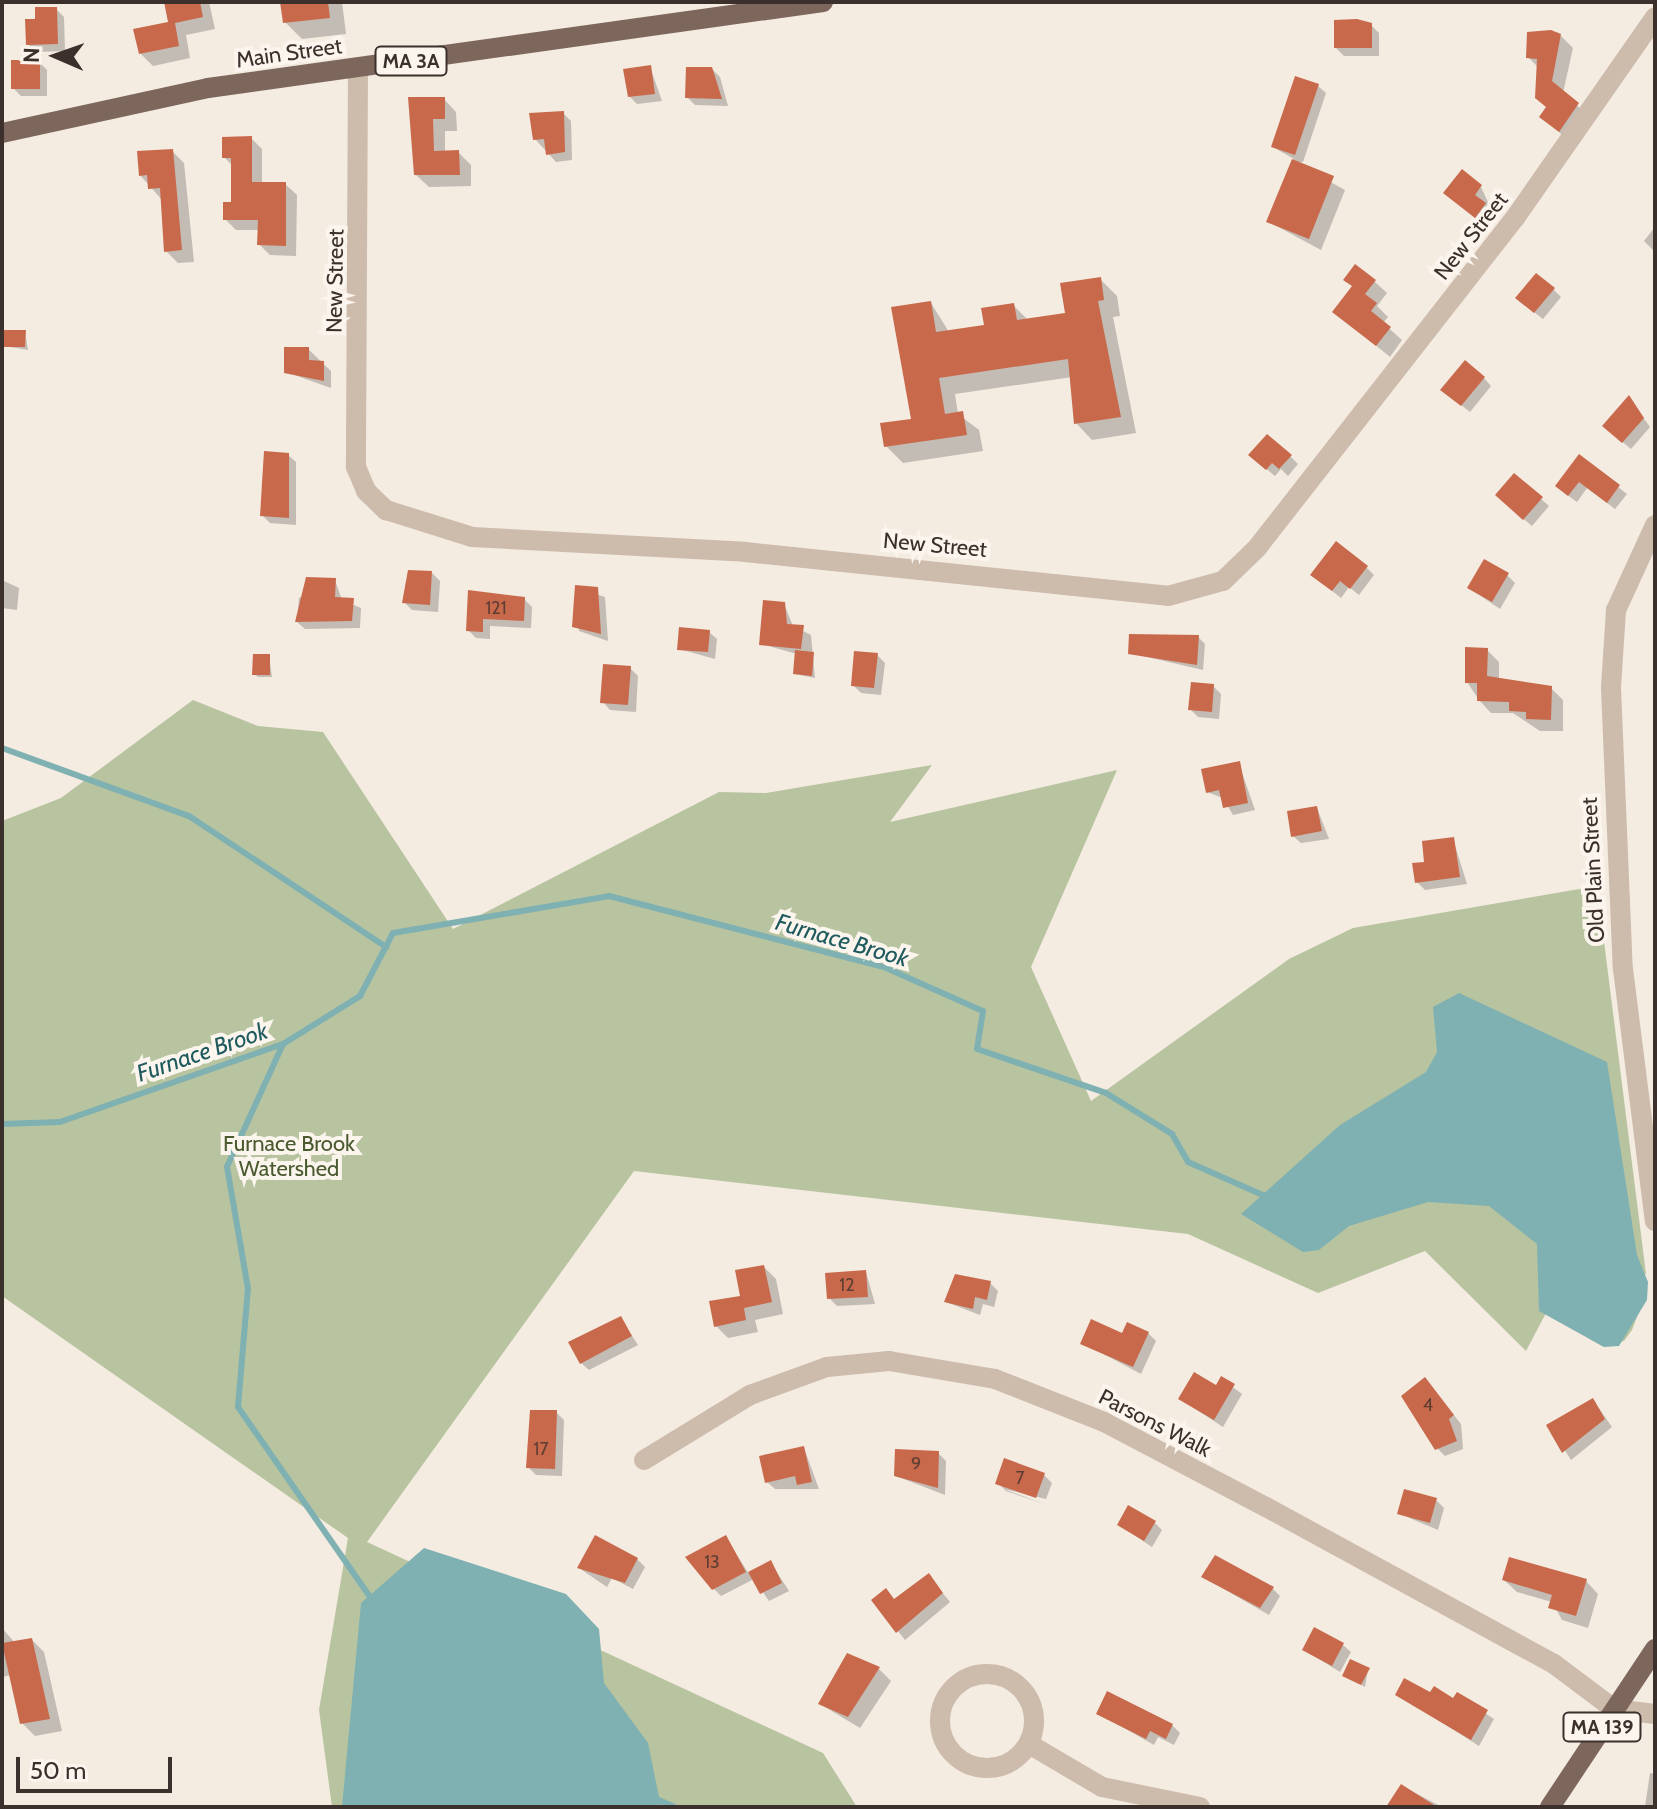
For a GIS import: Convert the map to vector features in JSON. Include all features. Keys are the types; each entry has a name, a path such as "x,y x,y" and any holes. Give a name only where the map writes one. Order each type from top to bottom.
{"main road":[{"name":"Main Street","path":"2,133 161,96 823,2"},
{"name":"MA 139","path":"1550,1807 1655,1649"}],"street":[{"name":"New Street","path":"358,68 356,467 366,491 386,510 472,537 745,552 1168,596 1223,581 1257,548 1524,207 1655,17"},
{"name":"Old Plain Street","path":"1655,525 1616,610 1611,717 1626,1006 1655,1221"},
{"name":"Parsons Walk","path":"644,1460 750,1395 827,1367 889,1361 995,1379 1081,1411 1245,1496 1554,1664 1614,1709"},
{"path":"966,1679 1009,1679 1034,1713 1029,1744 998,1767 976,1767 945,1742 944,1702 966,1679"},
{"path":"1614,1709 1655,1714"},
{"path":"1029,1744 1102,1787 1200,1807"}],"green space":[{"name":"Furnace Brook Watershed","path":"193,700 258,726 323,732 453,929 719,792 766,793 932,765 890,822 1117,770 1031,967 1091,1101 1289,959 1353,928 1597,886 1646,1274 1638,1278 1642,1304 1632,1330 1624,1341 1602,1346 1546,1313 1526,1351 1425,1251 1318,1293 1188,1234 634,1171 367,1542 823,1753 857,1807 332,1807 319,1710 348,1538 2,1296 2,821 61,798"}],"water":[{"path":"1459,993 1607,1062 1637,1255 1648,1282 1647,1300 1619,1346 1604,1347 1539,1311 1537,1244 1489,1206 1428,1202 1349,1226 1319,1250 1303,1252 1241,1214 1340,1125 1426,1072 1437,1052 1433,1007"},
{"path":"424,1548 566,1594 599,1629 604,1683 648,1743 661,1807 342,1807 361,1603"}],"building":[{"path":"164,2 200,2 203,17 175,23 179,46 139,54 133,29 168,22"},
{"path":"280,2 328,2 330,18 283,23"},
{"path":"35,7 57,7 58,44 26,45 25,19 35,19"},
{"path":"1357,19 1372,23 1372,48 1334,48 1334,20"},
{"path":"1551,30 1561,34 1552,81 1579,103 1559,132 1539,117 1546,107 1535,98 1537,59 1526,58 1527,32"},
{"path":"11,60 40,60 40,89 11,89"},
{"path":"651,65 655,94 628,97 623,69"},
{"path":"686,67 712,67 722,99 685,98"},
{"path":"1295,76 1319,84 1295,155 1271,147"},
{"path":"408,97 445,97 445,119 433,119 434,151 459,150 460,175 414,175"},
{"path":"564,111 565,152 546,155 544,139 533,140 529,113"},
{"path":"252,136 252,182 286,182 286,246 257,245 258,220 223,220 223,202 231,202 231,158 222,158 222,137"},
{"path":"173,149 182,250 164,252 160,188 148,189 147,175 139,176 137,151"},
{"path":"1292,159 1334,176 1309,239 1266,222"},
{"path":"1462,169 1482,185 1475,195 1486,203 1475,218 1443,193"},
{"path":"1355,264 1376,280 1365,294 1377,303 1371,311 1391,327 1376,346 1332,312 1352,286 1343,280"},
{"path":"1536,273 1555,288 1534,313 1515,298"},
{"path":"1101,277 1104,300 1098,301 1121,417 1074,424 1068,359 939,378 945,414 963,411 967,435 884,447 880,423 911,419 891,307 931,301 936,332 984,325 981,308 1014,303 1017,320 1065,313 1060,283"},
{"path":"2,330 26,330 25,347 2,347"},
{"path":"284,347 309,347 309,360 324,361 324,381 284,373"},
{"path":"1465,360 1485,377 1461,406 1440,390"},
{"path":"1629,395 1644,418 1622,443 1602,426"},
{"path":"1267,434 1292,455 1279,469 1272,463 1266,470 1248,455"},
{"path":"264,451 289,453 289,518 260,516"},
{"path":"1579,454 1620,485 1607,503 1579,482 1568,496 1555,486"},
{"path":"1514,473 1543,497 1523,520 1495,495"},
{"path":"1336,541 1368,566 1350,589 1340,581 1332,591 1310,575"},
{"path":"1484,559 1509,573 1492,602 1467,588"},
{"path":"408,570 432,571 430,605 402,603"},
{"path":"306,577 336,578 335,597 354,598 352,621 295,622"},
{"path":"575,585 598,587 601,634 572,627"},
{"path":"468,590 525,597 524,621 483,619 483,632 466,631"},
{"path":"763,600 785,602 787,624 804,625 801,649 759,645"},
{"path":"679,627 710,630 708,652 677,650"},
{"path":"1129,634 1199,635 1197,665 1128,654"},
{"path":"1465,647 1488,648 1487,676 1552,686 1551,720 1526,719 1526,712 1509,711 1509,702 1477,701 1477,683 1465,683"},
{"path":"795,650 814,652 812,676 793,674"},
{"path":"854,651 878,653 874,688 851,686"},
{"path":"253,654 270,654 270,675 252,675"},
{"path":"603,664 631,666 628,705 600,703"},
{"path":"1191,682 1214,684 1212,712 1188,710"},
{"path":"1240,761 1248,803 1223,808 1219,790 1206,793 1201,769"},
{"path":"1317,806 1322,831 1291,837 1287,811"},
{"path":"1454,837 1460,877 1415,883 1412,863 1424,862 1422,841"},
{"path":"764,1265 772,1302 744,1308 746,1320 714,1327 709,1301 740,1296 735,1270"},
{"path":"866,1270 868,1297 827,1299 825,1273"},
{"path":"955,1274 991,1281 987,1300 975,1297 973,1309 944,1302"},
{"path":"621,1316 632,1336 580,1364 568,1342"},
{"path":"1091,1319 1122,1333 1127,1322 1149,1332 1133,1367 1080,1344"},
{"path":"1194,1372 1216,1385 1221,1376 1235,1384 1214,1420 1178,1399"},
{"path":"1425,1377 1454,1415 1449,1419 1457,1441 1435,1450 1401,1396"},
{"path":"1593,1398 1605,1419 1562,1453 1546,1425"},
{"path":"530,1410 557,1410 555,1469 526,1468"},
{"path":"804,1446 812,1482 797,1485 795,1476 765,1483 759,1456"},
{"path":"895,1449 939,1451 938,1488 894,1476"},
{"path":"1004,1458 1045,1473 1036,1498 995,1484"},
{"path":"1404,1489 1437,1498 1430,1523 1397,1514"},
{"path":"1128,1505 1156,1521 1144,1541 1117,1525"},
{"path":"595,1535 638,1558 625,1583 577,1568"},
{"path":"726,1535 746,1572 712,1590 685,1557"},
{"path":"1215,1555 1274,1587 1260,1608 1201,1577"},
{"path":"1509,1557 1587,1579 1576,1616 1548,1608 1552,1595 1502,1580"},
{"path":"771,1560 782,1583 760,1594 748,1572"},
{"path":"929,1573 943,1593 896,1633 871,1600 886,1588 894,1599"},
{"path":"1314,1627 1344,1643 1332,1666 1302,1650"},
{"path":"32,1638 50,1719 20,1724 2,1643"},
{"path":"847,1653 880,1667 848,1717 818,1704"},
{"path":"1350,1659 1370,1668 1361,1685 1342,1676"},
{"path":"1404,1678 1430,1692 1434,1686 1453,1698 1457,1692 1488,1710 1471,1740 1395,1695"},
{"path":"1107,1691 1173,1724 1166,1739 1150,1731 1146,1739 1096,1714"},
{"path":"1401,1784 1437,1807 1386,1807"}],"waterway":[{"path":"2,748 189,816 386,947"},
{"name":"Furnace Brook","path":"2,1124 60,1122 283,1044 360,996 393,933 609,896 884,967 983,1011 977,1049 1106,1093 1172,1134 1188,1162 1267,1197"},
{"path":"283,1044 227,1167 248,1288 238,1407 373,1601"},
{"path":"652,1797 674,1807"}]}
